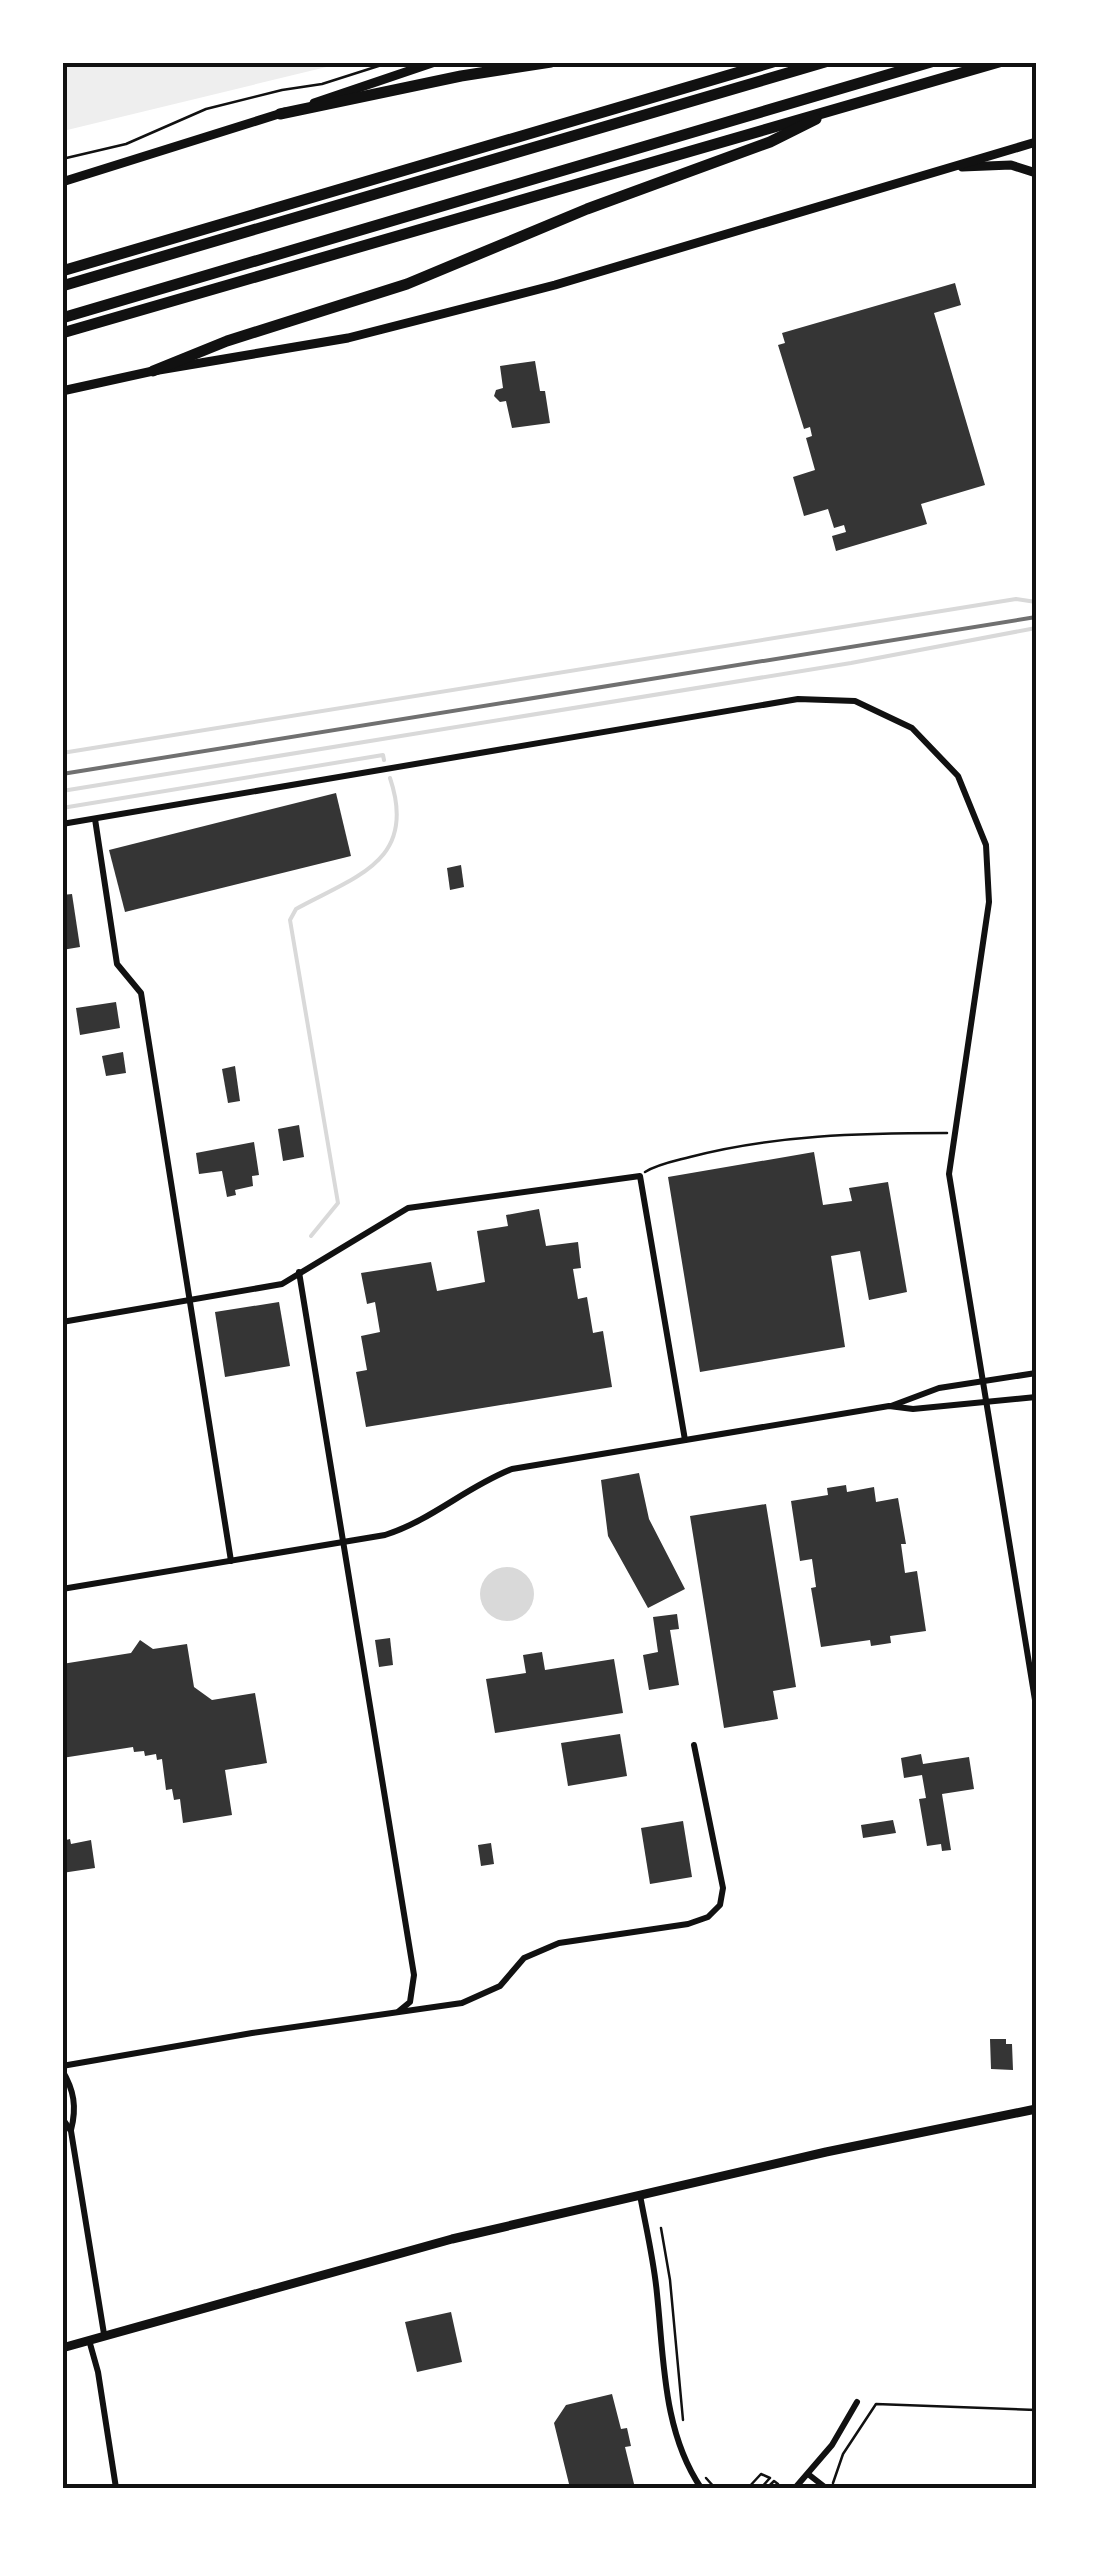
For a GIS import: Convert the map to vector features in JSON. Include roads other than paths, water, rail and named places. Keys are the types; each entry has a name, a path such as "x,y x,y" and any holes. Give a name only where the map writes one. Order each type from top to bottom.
{"highway":[{"path":"280,114 461,76 551,62"},
{"path":"62,271 773,62"},
{"path":"62,286 826,62"},
{"path":"62,318 932,62"},
{"path":"62,334 999,62"},
{"path":"152,372 228,342 407,284 588,209 770,142 846,105"}],"main road":[{"path":"62,182 435,62"},
{"path":"62,391 348,338 480,304 1036,142"},
{"path":"944,169 1011,165 1036,173"},
{"path":"62,2348 372,2259 826,2152 1036,2109"}],"street":[{"path":"62,824 798,698 855,702 912,728 958,776 986,845 989,902 949,1174 1036,1706"},
{"path":"94,819 117,964 141,993 231,1562"},
{"path":"62,1322 282,1284 408,1208 640,1176 685,1440"},
{"path":"299,1272 414,1976 410,2002 397,2012"},
{"path":"62,1589 342,1544 410,1527 467,1490 512,1469 890,1406 918,1394 1036,1373"},
{"path":"890,1406 913,1409 1036,1398"},
{"path":"70,2131 76,2112 72,2086 62,2068 462,2003 500,1986 524,1958 559,1943 688,1924 708,1917 720,1905 723,1888 694,1745"},
{"path":"62,2118 70,2131 104,2334"},
{"path":"640,2195 653,2258 674,2427 686,2467 700,2488"},
{"path":"88,2339 98,2372 116,2488"},
{"path":"795,2488 832,2445 857,2402"},
{"path":"808,2474 829,2486"}],"waterway":[{"path":"62,753 1016,599 1036,602"},
{"path":"62,791 851,663 1036,628"},
{"path":"62,808 383,755 384,760"},
{"path":"311,1236 338,1203 290,920 296,909 359,875 388,847 396,829 390,778"}],"railway":[{"path":"62,774 1036,617"}]}
